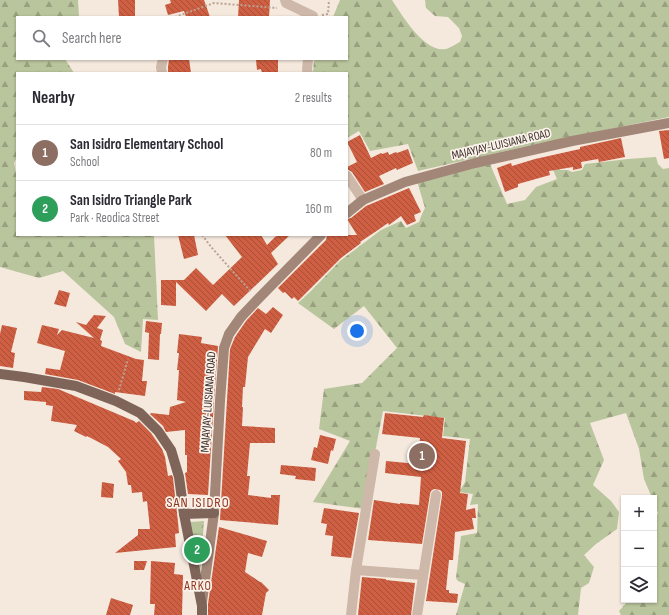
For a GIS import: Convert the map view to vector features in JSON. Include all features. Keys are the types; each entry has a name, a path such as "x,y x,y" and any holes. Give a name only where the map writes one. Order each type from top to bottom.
{"main road":[{"path":"0,374 24,376 76,386 116,401 140,413 158,431 171,450 179,477 184,514 202,611"},
{"path":"184,514 214,513"}],"street":[{"path":"285,2 313,16"},
{"path":"162,72 161,67 163,60"},
{"path":"308,60 308,72"},
{"name":"MAJAYJAY-LUISIANA ROAD","path":"348,211 362,200 405,182 475,163 572,141 669,123"},
{"path":"348,178 362,200"},
{"name":"MAJAYJAY-LUISIANA ROAD","path":"202,611 214,513 224,348 229,334 241,316 320,236"},
{"path":"351,615 356,570 376,454"},
{"path":"417,615 436,495"},
{"path":"356,570 423,574"}],"path":[{"path":"313,16 328,14 329,0"},
{"path":"177,16 214,1 281,8 285,2"},
{"path":"203,236 258,299"},
{"path":"116,401 128,359"}],"green space":[{"path":"0,0 78,0 79,16 16,16 16,60 66,60 73,72 16,72 16,159 14,163 16,174 16,236 154,236 158,320 143,319 141,352 125,344 114,317 63,271 39,278 0,267"},
{"path":"340,0 392,0 414,32 430,45 438,49 446,49 460,42 462,36 459,28 448,17 435,16 426,8 425,0 669,0 669,117 523,147 418,171 408,144 370,151 359,131 348,137 348,72 313,72 314,60 348,60 348,16 333,16"},
{"path":"656,157 658,164 663,169 669,168 669,615 621,615 619,611 626,603 657,603 657,495 651,495 644,479 639,449 626,413 590,423 604,460 593,485 611,501 619,512 617,529 596,544 584,555 594,567 589,583 581,588 578,615 456,615 465,584 458,581 456,578 461,536 477,533 478,504 470,505 473,494 459,492 465,482 470,439 443,436 445,418 383,411 364,509 313,502 350,441 319,429 324,389 362,383 397,348 364,306 334,329 298,303 340,261 381,230 401,221 406,228 419,222 425,208 417,181 490,164 507,204 525,200 536,187 557,179 553,170 559,167 560,170 568,170 572,172 582,170 585,164"},
{"path":"204,521 200,578 190,522"}],"building":[{"path":"118,0 135,0 135,16 119,16"},
{"path":"170,0 204,0 210,16 186,16 184,11 168,15 165,5 171,3"},
{"path":"239,0 270,0 269,16 238,16"},
{"path":"169,60 189,60 191,72 168,72"},
{"path":"256,60 278,60 278,72 262,72 261,69 257,70"},
{"path":"669,130 669,158 664,159 659,131"},
{"path":"360,135 371,158 381,153 388,152 389,155 408,149 413,163 397,170 396,168 379,176 384,184 365,192 352,172 348,170 348,166 357,162 348,141"},
{"path":"621,138 625,157 599,162 598,159 581,162 582,168 573,170 573,167 549,171 550,175 518,184 518,187 505,192 497,168 511,163 512,166 535,159 580,149 580,147"},
{"path":"409,188 421,212 414,215 416,221 407,225 401,216 360,242 361,243 341,258 298,301 294,297 292,299 278,288 326,240 327,236 357,235 348,219 366,206"},
{"path":"178,236 194,236 198,255 184,259"},
{"path":"226,236 262,236 267,245 276,236 289,236 271,253 278,264 234,306 222,294 206,311 176,282 176,306 161,305 161,280 184,280 196,268 213,285 242,257"},
{"path":"59,290 70,293 66,307 54,304"},
{"path":"273,307 283,315 271,333 265,329 248,357 245,387 243,387 242,426 275,428 275,443 250,443 247,476 250,476 248,495 271,498 271,495 280,495 278,525 220,520 230,349 235,337 246,321 258,308 266,314"},
{"path":"94,315 106,316 97,328 103,330 100,340 102,341 101,346 136,359 144,360 142,381 147,381 145,396 115,392 115,394 78,380 45,374 46,368 60,370 65,351 37,343 42,325 59,329 57,335 62,330 94,338 76,322 86,325"},
{"path":"146,321 162,323 159,360 148,359 149,333 145,332"},
{"path":"2,325 17,328 11,352 15,353 13,368 0,366 0,334"},
{"path":"179,334 202,337 201,343 218,346 208,495 188,494 185,473 187,472 187,455 185,455 185,430 166,432 163,426 150,414 169,415 170,407 186,402 177,400 179,370 177,370 179,353 177,353"},
{"path":"42,387 58,389 136,423 139,421 151,433 162,449 168,476 172,475 173,478 179,533 175,534 176,547 115,553 138,535 138,529 150,529 147,501 143,502 142,492 132,493 131,485 128,485 126,472 118,461 121,459 108,447 74,431 77,425 51,421 53,406 46,405 46,402 24,400 24,391 41,392"},
{"path":"385,413 423,417 424,415 444,418 442,438 466,441 460,493 468,494 466,510 475,508 476,518 472,518 474,529 455,532 453,560 449,560 446,590 449,590 449,593 458,594 457,603 426,601 442,496 442,492 440,490 434,489 430,494 422,544 368,540 374,500 419,505 421,477 385,473 386,461 418,464 420,438 382,434"},
{"path":"320,435 336,439 333,451 331,450 328,464 311,460 314,447 317,448"},
{"path":"281,465 316,468 315,481 295,479 296,476 280,474"},
{"path":"102,482 114,484 113,498 101,497"},
{"path":"324,508 359,513 351,558 331,556 333,536 325,535 327,524 321,523"},
{"path":"219,527 267,541 262,557 248,553 245,572 261,582 269,590 266,593 262,615 208,615 208,604"},
{"path":"134,561 147,561 144,570 134,570"},
{"path":"151,561 175,563 174,574 183,575 182,615 154,615 155,604 150,604"},
{"path":"362,577 415,583 411,615 358,615"},
{"path":"111,598 133,605 130,615 106,615"}],"place":[{"name":"San Isidro Elementary School","path":"422,456"},
{"name":"San Isidro Triangle Park","path":"197,550"}],"district":[{"name":"SAN ISIDRO","path":"198,502"},
{"name":"ARKO","path":"198,585"}]}
